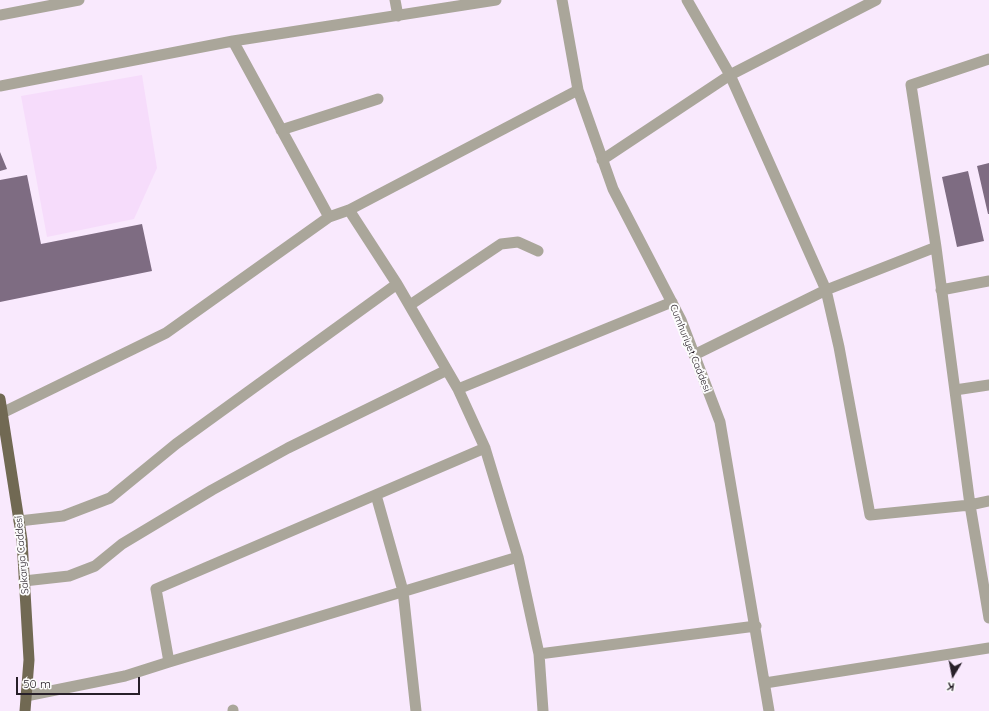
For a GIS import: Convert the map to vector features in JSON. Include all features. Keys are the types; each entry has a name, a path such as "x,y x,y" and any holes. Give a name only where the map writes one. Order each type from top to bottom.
{"main road":[{"name":"Sakarya Caddesi","path":"0,400 22,540 29,660 25,711"}],"street":[{"path":"0,15 79,0"},
{"path":"395,0 398,16"},
{"path":"0,86 233,41 496,0"},
{"name":"Cumhuriyet Caddesi","path":"562,0 578,90 602,160 613,189 681,320 720,422 766,683 769,711"},
{"path":"687,0 730,75 826,290 839,347 870,515 970,505 989,501"},
{"path":"602,160 730,75 876,0"},
{"path":"233,41 328,217"},
{"path":"989,59 911,85 936,247 970,505 989,618"},
{"path":"2,414 166,332 328,217 349,210 578,90"},
{"path":"281,130 378,99"},
{"path":"349,210 410,305 458,389 485,448 518,557 539,654 543,711"},
{"path":"410,305 501,244 518,242 538,251"},
{"path":"694,355 826,290 936,247"},
{"path":"942,290 989,281"},
{"path":"19,521 63,516 110,498 176,444 397,284"},
{"path":"458,389 672,302"},
{"path":"24,581 69,576 96,566 122,544 212,490 288,448 447,370"},
{"path":"955,390 989,385"},
{"path":"169,662 156,589 485,448"},
{"path":"376,495 403,591 416,711"},
{"path":"26,696 125,676 518,557"},
{"path":"539,654 756,626"},
{"path":"766,683 989,648"}],"shaded area":[{"path":"142,75 157,168 134,219 47,237 21,96"}],"building":[{"path":"0,152 7,169 0,171"},
{"path":"989,163 989,214 988,214 977,166"},
{"path":"968,171 984,241 957,247 942,177"},
{"path":"27,175 41,244 142,224 152,271 0,302 0,180"}]}
